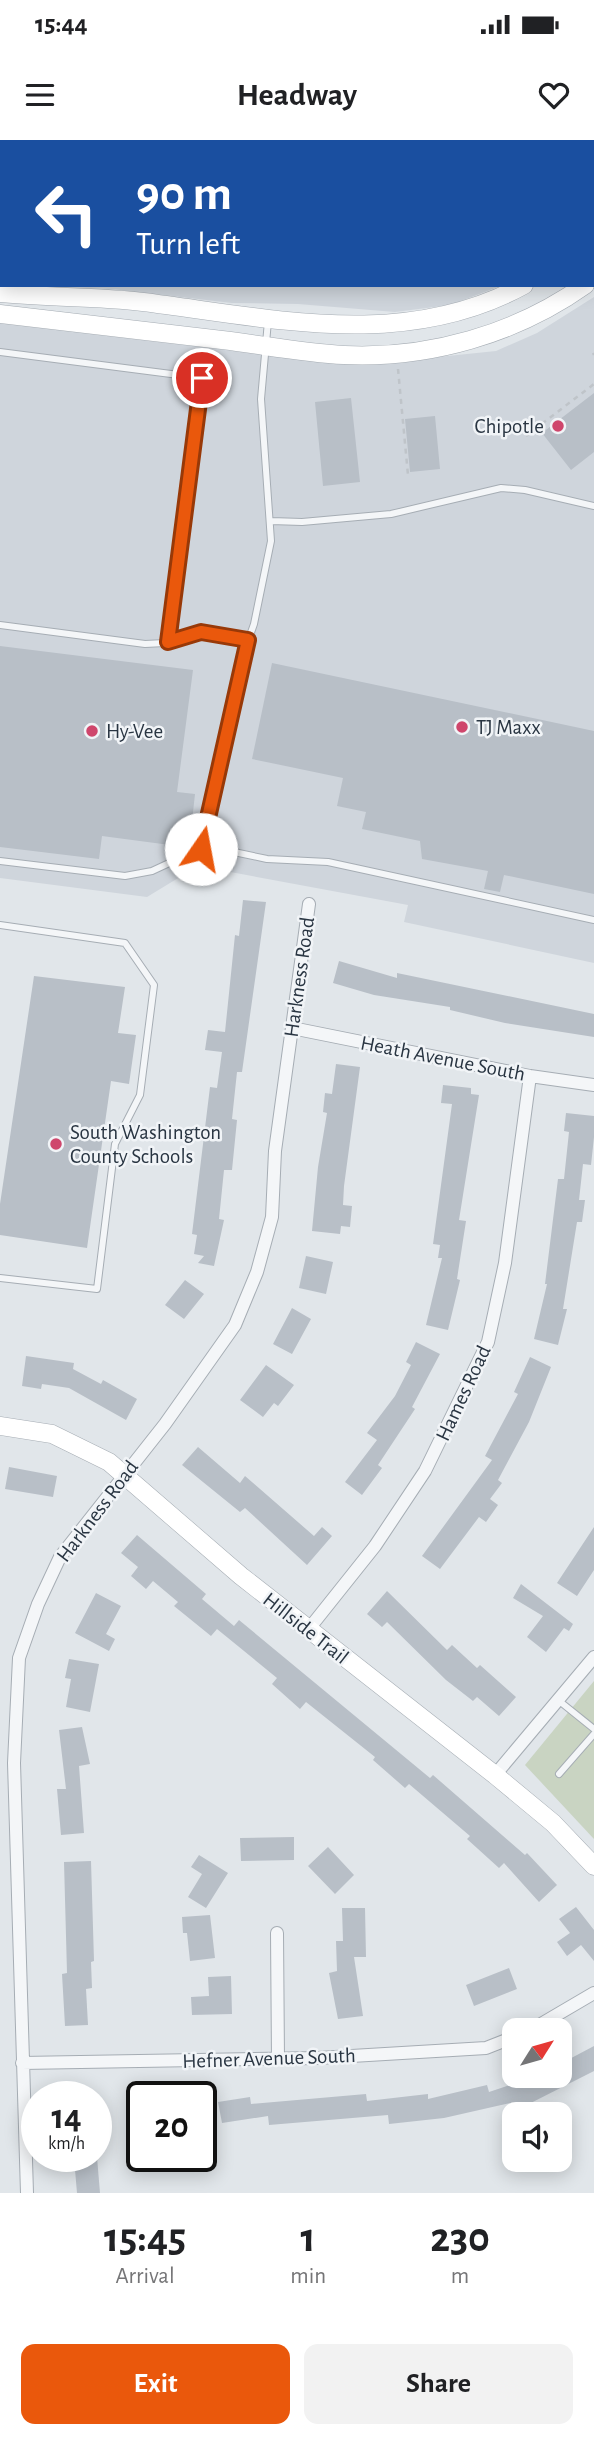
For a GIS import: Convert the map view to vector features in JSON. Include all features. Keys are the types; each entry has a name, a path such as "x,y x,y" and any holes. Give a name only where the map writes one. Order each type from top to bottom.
{"street":[{"path":"0,293 111,299 357,326 411,323 481,305 520,287"},
{"path":"0,314 365,355 437,348 514,325 555,305 582,287"},
{"name":"Harkness Road","path":"27,2193 14,1763 19,1658 38,1604 60,1557 165,1424 235,1325 257,1272 272,1217 275,1151 309,904"},
{"name":"Heath Avenue South","path":"292,1028 530,1076 594,1085"},
{"name":"Hames Road","path":"308,1630 375,1546 425,1471 488,1342 505,1263 530,1076"},
{"name":"Hillside Trail","path":"0,1426 52,1434 98,1456 124,1474 240,1576 553,1823 594,1866"},
{"path":"495,1775 594,1657"},
{"path":"0,1762 14,1763"},
{"path":"277,1933 278,2059"},
{"path":"551,2018 594,1993"},
{"name":"Hefner Avenue South","path":"22,2063 278,2059 486,2048 502,2041"}],"lane":[{"path":"201,849 270,550 271,521 261,408 269,317"},
{"path":"0,352 202,378 168,642"},
{"path":"271,521 302,523 391,514 501,488 525,490 594,506"},
{"path":"0,625 145,644 168,642 201,632 248,640"},
{"path":"0,861 125,876 152,871 201,849 218,849 278,860 328,862 594,920"},
{"path":"0,925 125,943 154,985 141,1095 115,1144 97,1289 0,1278"},
{"path":"558,1700 594,1729"},
{"path":"559,1774 594,1734"}],"path":[{"path":"397,366 408,475"},
{"path":"526,436 594,384"}],"shaded area":[{"path":"63,287 498,287 450,305 395,312 298,304 232,303 112,289"},
{"path":"594,297 594,963 404,922 408,905 198,866 147,897 0,878 0,323 325,362 370,364 496,351 537,333"}],"green space":[{"path":"594,1681 594,1839 525,1765"}],"building":[{"path":"594,393 594,452 571,470 542,433"},
{"path":"351,398 360,482 323,486 315,402"},
{"path":"435,416 440,469 410,472 405,419"},
{"name":"Hy-Vee","path":"0,646 193,670 177,792 195,794 191,830 172,828 170,845 102,836 99,859 0,847"},
{"path":"272,663 594,731 594,894 504,875 500,892 484,889 488,871 422,859 420,841 362,829 366,812 337,806 343,778 252,759"},
{"path":"243,900 266,902 242,1072 237,1072 232,1119 237,1120 232,1170 224,1170 219,1219 224,1220 214,1266 198,1263 204,1256 194,1254 197,1235 192,1234 210,1087 217,1088 222,1052 205,1050 208,1030 225,1032 235,935 239,936"},
{"path":"339,961 397,978 397,973 594,1014 594,1037 505,1023 450,1010 450,1007 374,995 333,983"},
{"name":"South Washington County Schools","path":"34,976 125,987 118,1033 136,1035 129,1084 111,1081 87,1248 0,1235 0,1204"},
{"path":"336,1064 360,1067 344,1186 343,1205 352,1206 350,1227 341,1226 340,1234 312,1231 318,1167 327,1113 323,1112 325,1093 332,1094"},
{"path":"443,1085 471,1088 471,1094 479,1095 459,1220 466,1221 457,1279 460,1280 448,1330 426,1325 442,1258 438,1258 440,1245 433,1244 452,1104 441,1103"},
{"path":"566,1113 594,1116 594,1137 591,1165 583,1164 579,1200 585,1200 582,1222 577,1222 563,1309 567,1309 558,1345 534,1339 547,1284 558,1179 564,1179 569,1132 564,1131"},
{"path":"306,1256 333,1262 326,1294 299,1288"},
{"path":"185,1280 204,1294 184,1319 165,1305"},
{"path":"292,1308 311,1319 292,1354 273,1344"},
{"path":"416,1342 440,1354 412,1407 415,1409 378,1465 382,1468 362,1495 345,1482 377,1440 367,1433 395,1396 411,1365 406,1362"},
{"path":"26,1356 74,1363 73,1369 101,1384 103,1380 137,1399 126,1420 69,1388 42,1384 41,1389 22,1386"},
{"path":"530,1357 551,1367 529,1422 498,1480 502,1483 490,1499 498,1505 486,1522 479,1517 440,1569 422,1556 492,1460 485,1456 518,1394 514,1392"},
{"path":"266,1365 294,1385 278,1406 274,1403 263,1417 240,1400"},
{"path":"198,1447 240,1483 245,1476 314,1536 322,1527 332,1536 307,1565 245,1508 240,1512 182,1465"},
{"path":"9,1467 57,1476 53,1497 5,1489"},
{"path":"594,1527 594,1570 577,1596 557,1583"},
{"path":"137,1535 206,1594 202,1599 234,1626 239,1620 430,1778 433,1775 525,1855 527,1853 557,1885 539,1902 504,1863 499,1868 467,1839 470,1836 409,1784 405,1788 373,1760 375,1757 306,1702 300,1709 272,1684 277,1678 217,1629 211,1636 174,1606 178,1602 153,1581 146,1589 131,1576 138,1567 121,1553"},
{"path":"521,1584 573,1624 569,1631 564,1628 546,1652 527,1637 543,1616 513,1598"},
{"path":"387,1591 447,1650 452,1645 477,1668 480,1665 516,1697 499,1716 477,1697 473,1701 446,1680 387,1622 382,1627 367,1614"},
{"path":"96,1593 121,1606 106,1634 115,1639 109,1651 75,1633"},
{"path":"69,1659 99,1664 90,1712 66,1707 71,1679 65,1678"},
{"path":"82,1727 90,1764 79,1766 84,1833 61,1835 57,1789 66,1789 59,1730"},
{"path":"294,1837 294,1860 241,1861 240,1838"},
{"path":"328,1847 354,1875 335,1894 308,1866"},
{"path":"199,1855 228,1873 206,1908 188,1897 202,1874 191,1867"},
{"path":"91,1861 94,1961 91,1962 92,1988 86,1989 88,2025 65,2026 62,1974 67,1973 64,1862"},
{"path":"576,1907 594,1930 594,1961 581,1945 567,1956 557,1942 570,1933 559,1919"},
{"path":"342,1908 365,1908 366,1957 354,1957 363,2016 338,2019 329,1973 337,1971 336,1941 343,1941"},
{"path":"210,1915 215,1958 190,1961 182,1917"},
{"path":"509,1968 517,1989 474,2006 466,1985"},
{"path":"231,1976 232,2014 192,2015 191,1997 209,1996 208,1977"},
{"path":"594,2046 594,2071 572,2082 572,2058"},
{"path":"487,2085 489,2092 502,2088 560,2088 533,2102 502,2102 502,2105 444,2118 389,2124 388,2115 269,2125 268,2116 222,2123 218,2102 250,2097 251,2104 366,2094 367,2101 428,2094 428,2099"},
{"path":"75,2172 98,2172 100,2193 77,2193"}],"place":[{"name":"Chipotle","path":"558,426"},
{"name":"TJ Maxx","path":"462,727"},
{"name":"Hy-Vee","path":"92,731"},
{"name":"South Washington County Schools","path":"56,1144"}],"route":[{"path":"201,849 248,640 201,632 168,642 202,378"}]}
